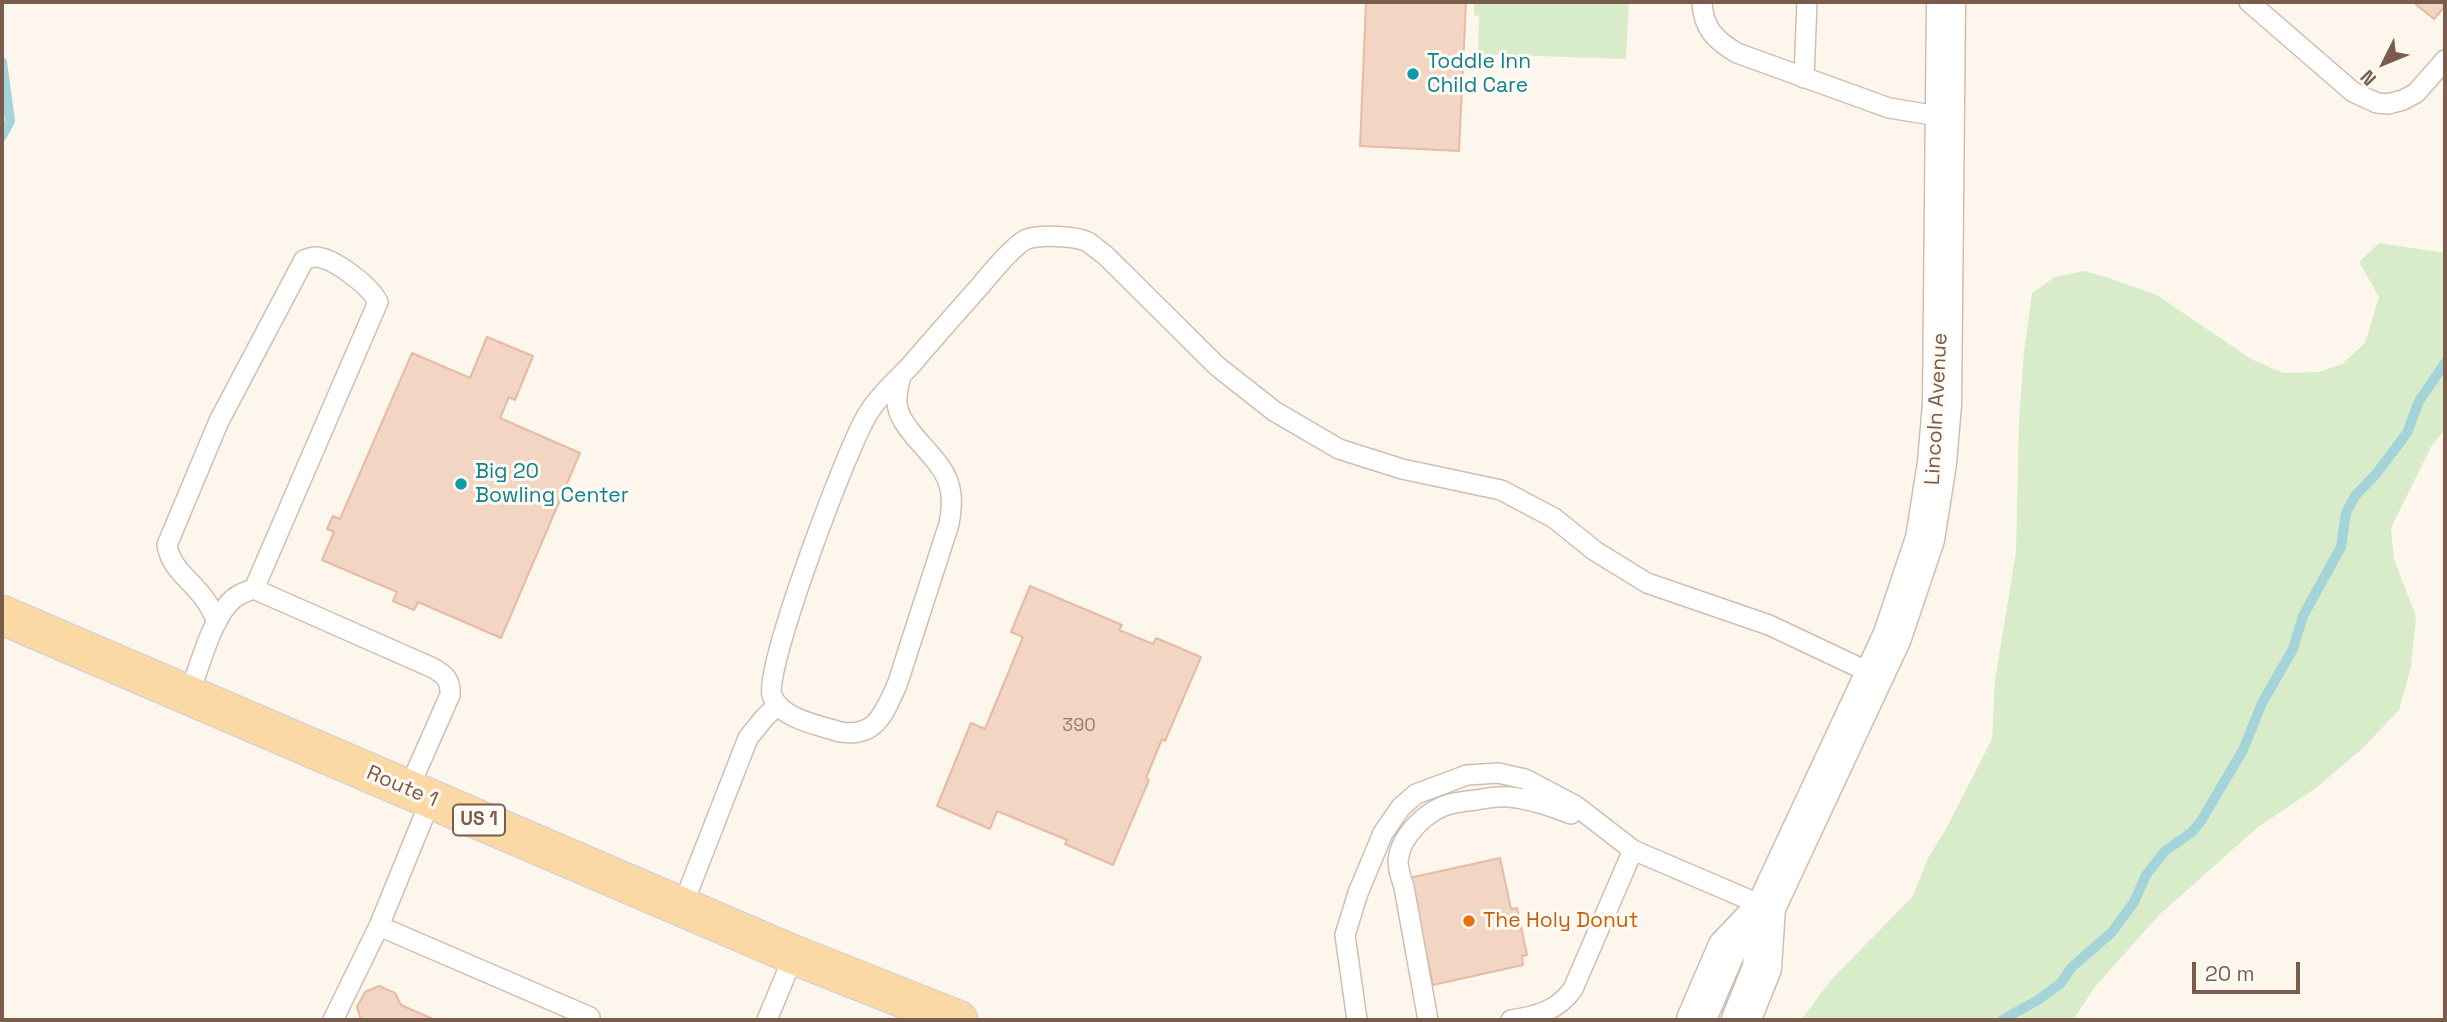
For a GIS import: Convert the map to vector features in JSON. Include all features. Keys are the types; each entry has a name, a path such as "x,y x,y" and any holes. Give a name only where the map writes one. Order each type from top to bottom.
{"main road":[{"name":"Route 1","path":"2,615 794,955 958,1020"}],"street":[{"name":"Lincoln Avenue","path":"1696,1020 1727,948 1766,907 1892,637 1919,561 1929,519 1942,404 1946,2"},
{"name":"Lincoln Avenue","path":"1741,1020 1762,968 1766,907"}],"lane":[{"path":"1702,2 1702,15 1707,28 1716,40 1737,53 1889,108 1944,117"},
{"path":"1804,78 1807,2"},
{"path":"2249,2 2353,92 2365,99 2388,104 2403,100 2416,93 2445,60"},
{"path":"901,376 897,403 900,415 943,470 952,487 954,503 897,685 881,717 873,725 860,733 840,732 793,716 778,705 770,689 772,672 846,457 870,411 1000,262 1026,240 1071,237 1087,242 1105,255 1217,366 1274,411 1339,449 1402,469 1501,490 1554,518 1595,551 1647,583 1769,625 1875,675"},
{"path":"217,622 206,601 174,566 167,545 219,421 304,260 314,257 337,265 374,293 378,302 254,589"},
{"path":"189,695 217,622 229,602 241,593 254,589 433,668 447,678 451,686 379,926 333,1020"},
{"path":"682,907 748,738 778,705"},
{"path":"1357,1020 1345,935 1357,893 1383,833 1401,807 1416,794 1467,775 1498,774 1525,779 1558,795 1633,850 1766,907"},
{"path":"1428,1020 1399,872 1398,858 1411,831 1432,812 1449,804 1507,797 1550,806 1601,827"},
{"path":"1511,1020 1547,1012 1567,998 1633,850"},
{"path":"379,926 590,1017"},
{"path":"767,1020 794,955"}],"green space":[{"path":"1474,2 1629,2 1626,59 1478,54 1479,16 1474,15"},
{"path":"2379,243 2445,253 2445,430 2432,445 2391,528 2394,559 2416,617 2411,667 2399,710 2363,748 2316,788 2258,827 2159,915 2094,988 2073,1020 1801,1020 1831,980 1913,896 1928,858 1946,829 1992,739 1995,680 2016,552 2019,420 2032,293 2055,277 2084,271 2106,277 2157,295 2251,359 2283,373 2319,372 2342,364 2365,343 2379,297 2359,262"}],"building":[{"name":"Toddle Inn Child Care","path":"1366,2 1466,2 1459,151 1360,146"},
{"path":"2413,2 2445,2 2445,6 2434,19"},
{"name":"Big 20 Bowling Center","path":"487,337 533,356 515,400 509,397 500,418 580,453 501,638 418,602 414,610 393,601 397,592 322,560 334,532 327,529 333,516 340,519 412,353 470,378"},
{"path":"1030,586 1122,625 1119,630 1153,644 1156,638 1201,657 1165,741 1162,739 1146,778 1149,780 1113,865 1065,844 1067,840 997,811 990,829 937,806 971,723 985,729 1023,637 1011,632"},
{"name":"The Holy Donut","path":"1500,858 1511,909 1517,908 1527,955 1522,956 1523,965 1433,985 1409,878"},
{"path":"379,986 395,993 401,1005 435,1020 361,1020 357,1007 365,992"}],"waterway":[{"path":"2,62 10,121 2,136"},
{"path":"2002,1020 2038,1000 2061,983 2071,968 2112,932 2134,902 2146,875 2165,851 2192,832 2201,821 2243,750 2262,703 2293,649 2303,616 2341,547 2346,513 2355,496 2376,474 2407,433 2419,401 2445,363"}],"place":[{"name":"Toddle Inn Child Care","path":"1413,74"},
{"name":"Big 20 Bowling Center","path":"461,484"},
{"name":"The Holy Donut","path":"1469,921"}]}
